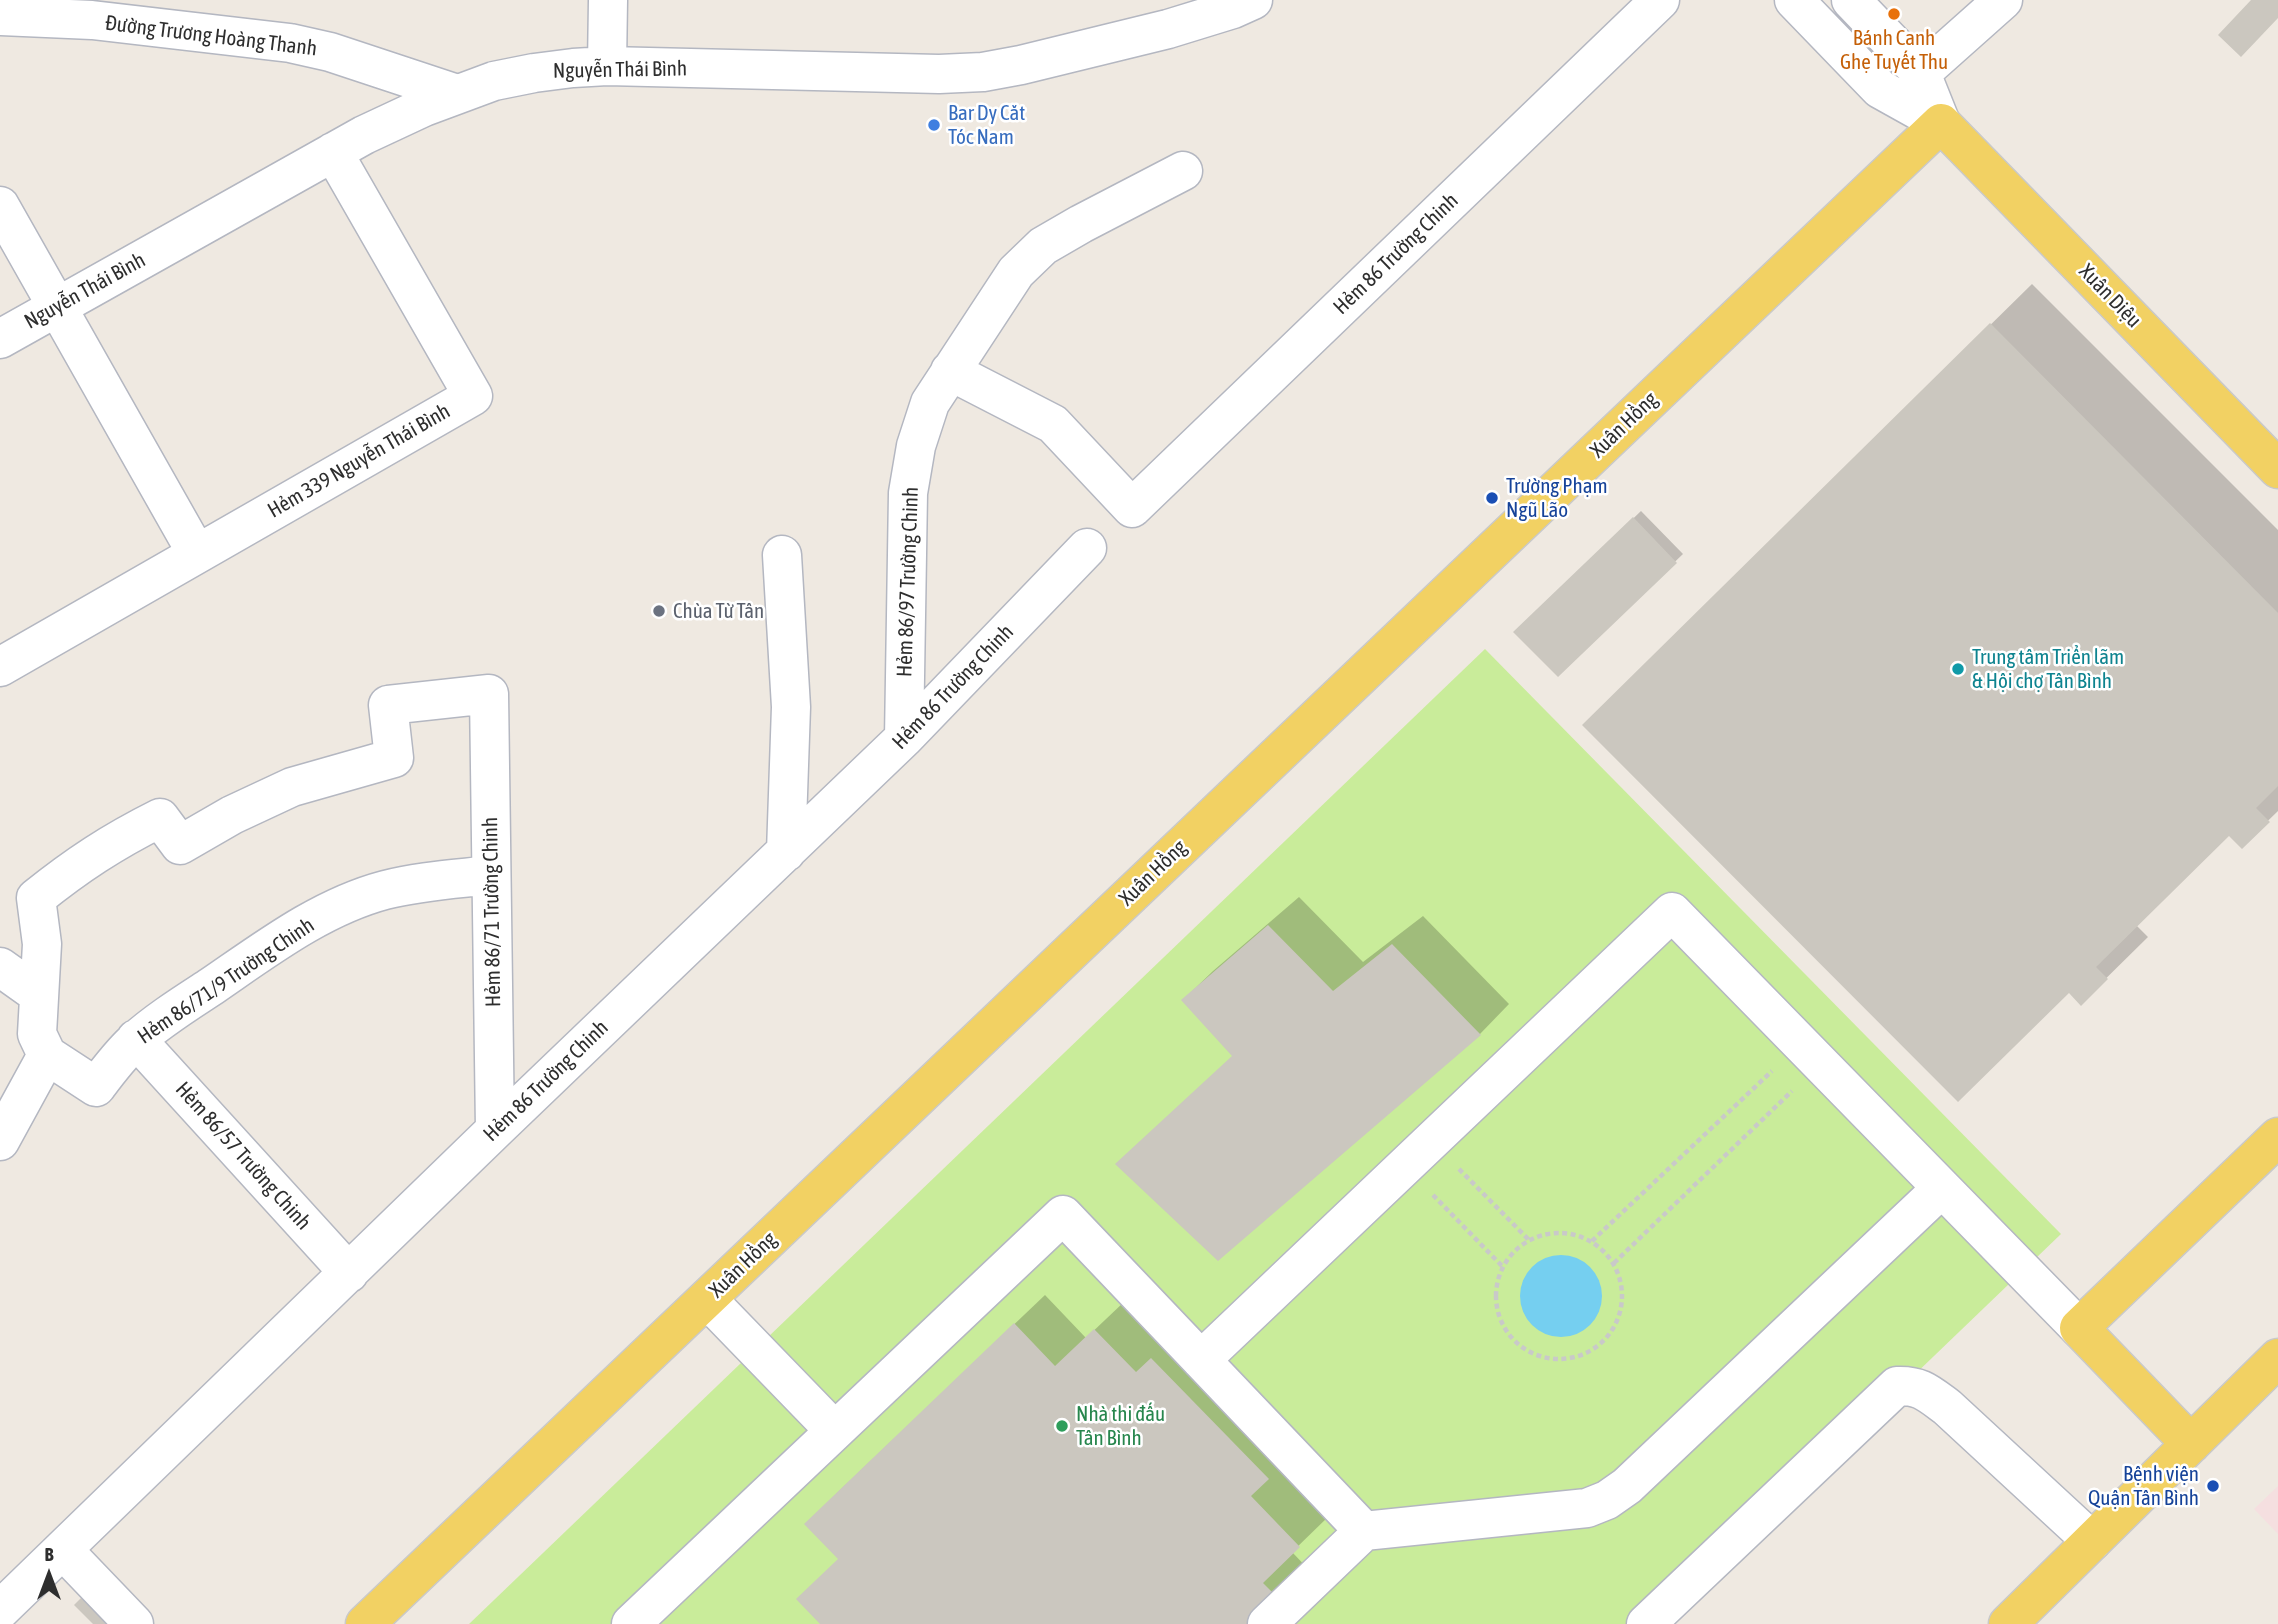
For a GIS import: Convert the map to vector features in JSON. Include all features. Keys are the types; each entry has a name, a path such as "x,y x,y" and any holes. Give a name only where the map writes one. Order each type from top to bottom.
{"main road":[{"name":"Xuân Diệu","path":"1941,123 2278,469"},
{"name":"Xuân Hồng","path":"365,1624 1941,123"},
{"path":"2191,1444 2079,1328 2278,1137"},
{"path":"2008,1624 2278,1358"}],"street":[{"path":"607,66 608,0"},
{"name":"Nguyễn Thái Bình","path":"0,339 333,152 393,121 457,94 494,82 534,73 607,66 939,74 983,72 1021,65 1169,15 1233,9 1253,0"},
{"name":"Hẻm 86 Trường Chinh","path":"950,371 1053,424 1132,508 1660,0"},
{"name":"Xuân Diệu","path":"1794,0 1880,89 1941,123"},
{"name":"Xuân Diệu","path":"1851,0 1921,73 1941,123"},
{"path":"1921,73 2003,0"},
{"name":"Đường Trương Hoàng Thanh","path":"0,16 65,9 290,43 330,51 457,94"},
{"name":"Hẻm 339 Nguyễn Thái Bình","path":"0,667 473,396 333,152"},
{"name":"Hẻm 86/97 Trường Chinh","path":"904,738 908,493 916,446 930,403 1016,272 1043,246 1082,223 1183,172"},
{"path":"0,206 197,554"},
{"name":"Hẻm 86 Trường Chinh","path":"8,1591 63,1550 904,738 1087,548"},
{"path":"782,555 791,707 786,852"},
{"name":"Hẻm 86/71 Trường Chinh","path":"38,995 42,944 36,898 76,865 160,818 180,845 232,815 292,787 394,758 388,705 489,694 495,1130"},
{"name":"Hẻm 86/71/9 Trường Chinh","path":"47,1055 96,1087 118,1057 136,1039 301,927 338,908 385,890 491,875"},
{"path":"1201,1360 1672,912 2079,1328"},
{"path":"0,967 38,995 37,1034 47,1055 0,1141"},
{"name":"Hẻm 86/57 Trường Chinh","path":"136,1039 349,1273"},
{"path":"1267,1624 1364,1531 1587,1508 1607,1500 1627,1486 1942,1188"},
{"path":"631,1624 1063,1215 1364,1531"},
{"path":"707,1299 834,1430"},
{"path":"1646,1624 1896,1386 1912,1386 1923,1390 1947,1407 2092,1541"},
{"path":"63,1550 134,1624"}],"path":[{"path":"1592,1241 1810,1054"},
{"path":"1614,1263 1810,1054"},
{"path":"1418,1153 1529,1240"},
{"path":"1418,1153 1503,1267"},
{"path":"1549,1233 1572,1234 1592,1241 1614,1263 1620,1276 1623,1297 1620,1317 1611,1334 1596,1349 1578,1357 1559,1360 1539,1356 1521,1347 1507,1332 1498,1314 1496,1295 1500,1273 1511,1254 1529,1240 1549,1233"}],"shaded area":[{"path":"2278,1486 2278,1534 2254,1509"}],"green space":[{"path":"1485,649 2061,1234 1655,1624 469,1624"}],"water":[{"path":"1561,1255 1577,1258 1590,1267 1599,1280 1602,1296 1599,1312 1590,1325 1577,1334 1561,1337 1545,1334 1532,1325 1523,1312 1520,1296 1523,1280 1532,1267 1545,1258"}],"building":[{"path":"2251,0 2278,0 2278,18 2241,57 2218,35"},
{"name":"Trung tâm Triển lãm & Hội chợ Tân Bình","path":"1990,323 2278,613 2278,786 2256,808 2270,822 2242,849 2229,836 2096,967 2108,979 2081,1006 2069,993 1958,1102 1582,725"},
{"path":"1633,517 1677,563 1558,677 1513,632"},
{"path":"1268,925 1333,991 1392,944 1481,1035 1218,1261 1115,1164 1232,1056 1181,1000"},
{"name":"Nhà thi đấu Tân Bình","path":"1014,1323 1055,1366 1094,1329 1136,1372 1151,1358 1269,1479 1251,1496 1300,1547 1263,1583 1285,1605 1264,1624 820,1624 796,1599 838,1559 804,1524"},
{"path":"91,1588 122,1624 93,1624 74,1605"}],"place":[{"name":"Bánh Canh Ghẹ Tuyết Thu","path":"1894,14"},
{"name":"Bar Dy Cǎt Tóc Nam","path":"934,125"},
{"name":"Trường Phạm Ngũ Lão","path":"1492,498"},
{"name":"Chùa Từ Tân","path":"659,611"},
{"name":"Trung tâm Triển lãm & Hội chợ Tân Bình","path":"1958,669"},
{"name":"Nhà thi đấu Tân Bình","path":"1062,1426"},
{"name":"Bệnh viện Quận Tân Bình","path":"2213,1486"}]}
